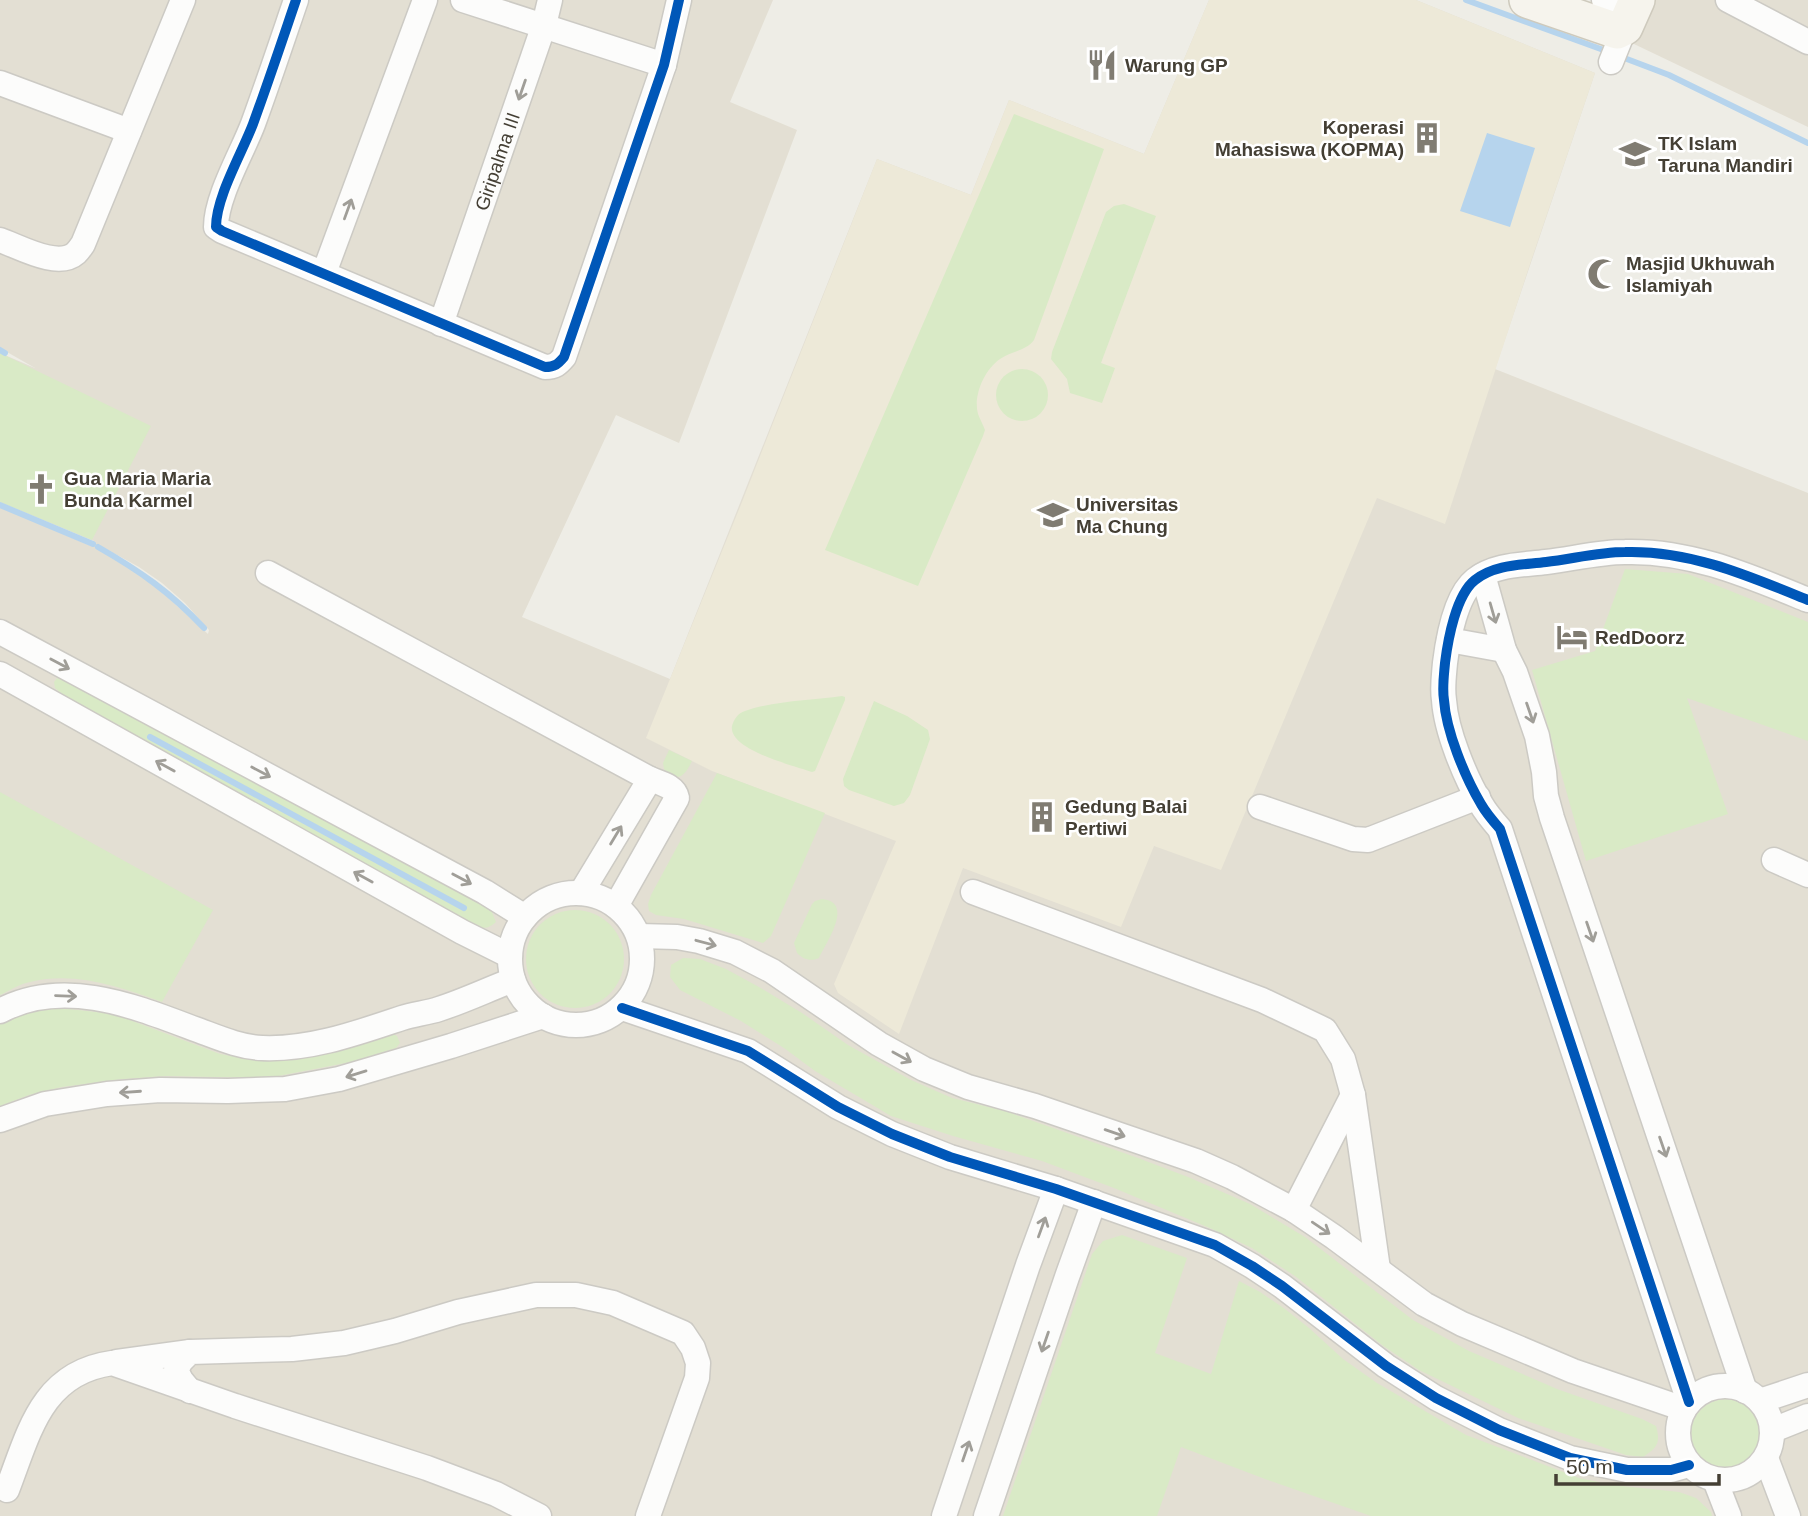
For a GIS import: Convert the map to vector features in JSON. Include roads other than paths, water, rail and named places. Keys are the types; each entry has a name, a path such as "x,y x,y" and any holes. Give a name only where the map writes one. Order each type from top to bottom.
{"street":[{"path":"0,240 49,258 62,259 75,254 83,244 184,0"},
{"path":"296,0 253,125 226,190 216,227 545,367 555,366 564,357 664,65 679,0"},
{"path":"324,273 425,0"},
{"path":"463,0 664,65"},
{"name":"Giripalma III","path":"441,324 544,25 550,0"},
{"path":"1527,0 1617,31 1618,18"},
{"path":"1728,0 1808,42"},
{"path":"0,83 129,131"},
{"path":"1686,1405 1500,830 1467,777 1457,751 1443,699 1444,672 1453,621 1463,596 1473,581 1499,568 1624,552 1661,553 1733,570 1808,600"},
{"path":"268,573 673,789 677,798 616,906"},
{"path":"1483,575 1504,650 1515,672 1537,736 1552,818 1753,1396"},
{"path":"0,632 485,892 526,917"},
{"path":"1449,640 1504,650"},
{"path":"0,667 26,646"},
{"path":"0,674 462,932 511,968"},
{"path":"581,893 650,779"},
{"path":"1260,807 1353,838 1368,840 1478,797"},
{"path":"1774,860 1808,875"},
{"path":"974,892 1262,1000 1325,1030 1343,1059 1353,1095 1378,1269"},
{"path":"581,893 616,906 639,936 642,951 639,982 622,1008 591,1023 566,1024 543,1016 530,1006 520,994 511,968 515,933 526,917 541,904 560,895 581,893"},
{"path":"639,936 677,937 735,952 772,971 879,1044 924,1069 968,1087 1035,1106 1196,1161 1294,1210 1424,1304 1462,1324 1573,1371 1686,1405"},
{"path":"0,1011 39,997 90,997 121,1003 233,1043 261,1048 297,1047 355,1034 440,1009 511,968"},
{"path":"622,1008 748,1051 838,1107 892,1134 950,1157 1056,1189 1215,1245 1283,1286 1386,1366 1436,1398 1499,1430 1570,1458 1627,1470 1671,1470 1689,1465"},
{"path":"0,1120 45,1104 107,1094 160,1090 285,1089 339,1079 543,1016"},
{"path":"407,1017 421,1054"},
{"path":"1294,1210 1353,1095"},
{"path":"944,1516 1056,1189"},
{"path":"986,1516 1094,1202"},
{"path":"7,1490 38,1410 56,1388 97,1365 190,1352 292,1349 344,1343 458,1312 536,1295 576,1295 613,1303 683,1333 693,1348 698,1363 697,1377 648,1516"},
{"path":"190,1352 181,1360 176,1370 190,1391"},
{"path":"112,1363 428,1468 496,1494 539,1516"},
{"path":"1725,1385 1739,1388 1753,1396 1769,1414 1773,1430 1773,1439 1766,1458 1747,1476 1731,1480 1715,1480 1701,1474 1689,1465 1681,1452 1677,1437 1678,1422 1686,1405 1699,1393 1725,1385"},
{"path":"1753,1396 1808,1385"},
{"path":"1773,1430 1808,1416"},
{"path":"1766,1458 1788,1516"},
{"path":"1715,1480 1729,1516"}],"water":[{"path":"1487,133 1535,148 1510,227 1460,211"}],"waterway":[{"path":"1466,0 1609,52"},
{"path":"1619,56 1669,75 1808,143"},
{"path":"0,350 5,353"},
{"path":"0,505 93,544"},
{"path":"98,547 154,583 204,628"},
{"path":"150,737 464,908"}],"place":[{"name":"Warung GP","path":"1102,65"},
{"name":"Koperasi Mahasiswa (KOPMA)","path":"1427,138"},
{"name":"TK Islam Taruna Mandiri","path":"1635,154"},
{"name":"Masjid Ukhuwah Islamiyah","path":"1603,274"},
{"name":"Gua Maria Maria Bunda Karmel","path":"41,489"},
{"name":"Universitas Ma Chung","path":"1053,515"},
{"name":"RedDoorz","path":"1572,637"},
{"name":"Gedung Balai Pertiwi","path":"1042,817"}]}
